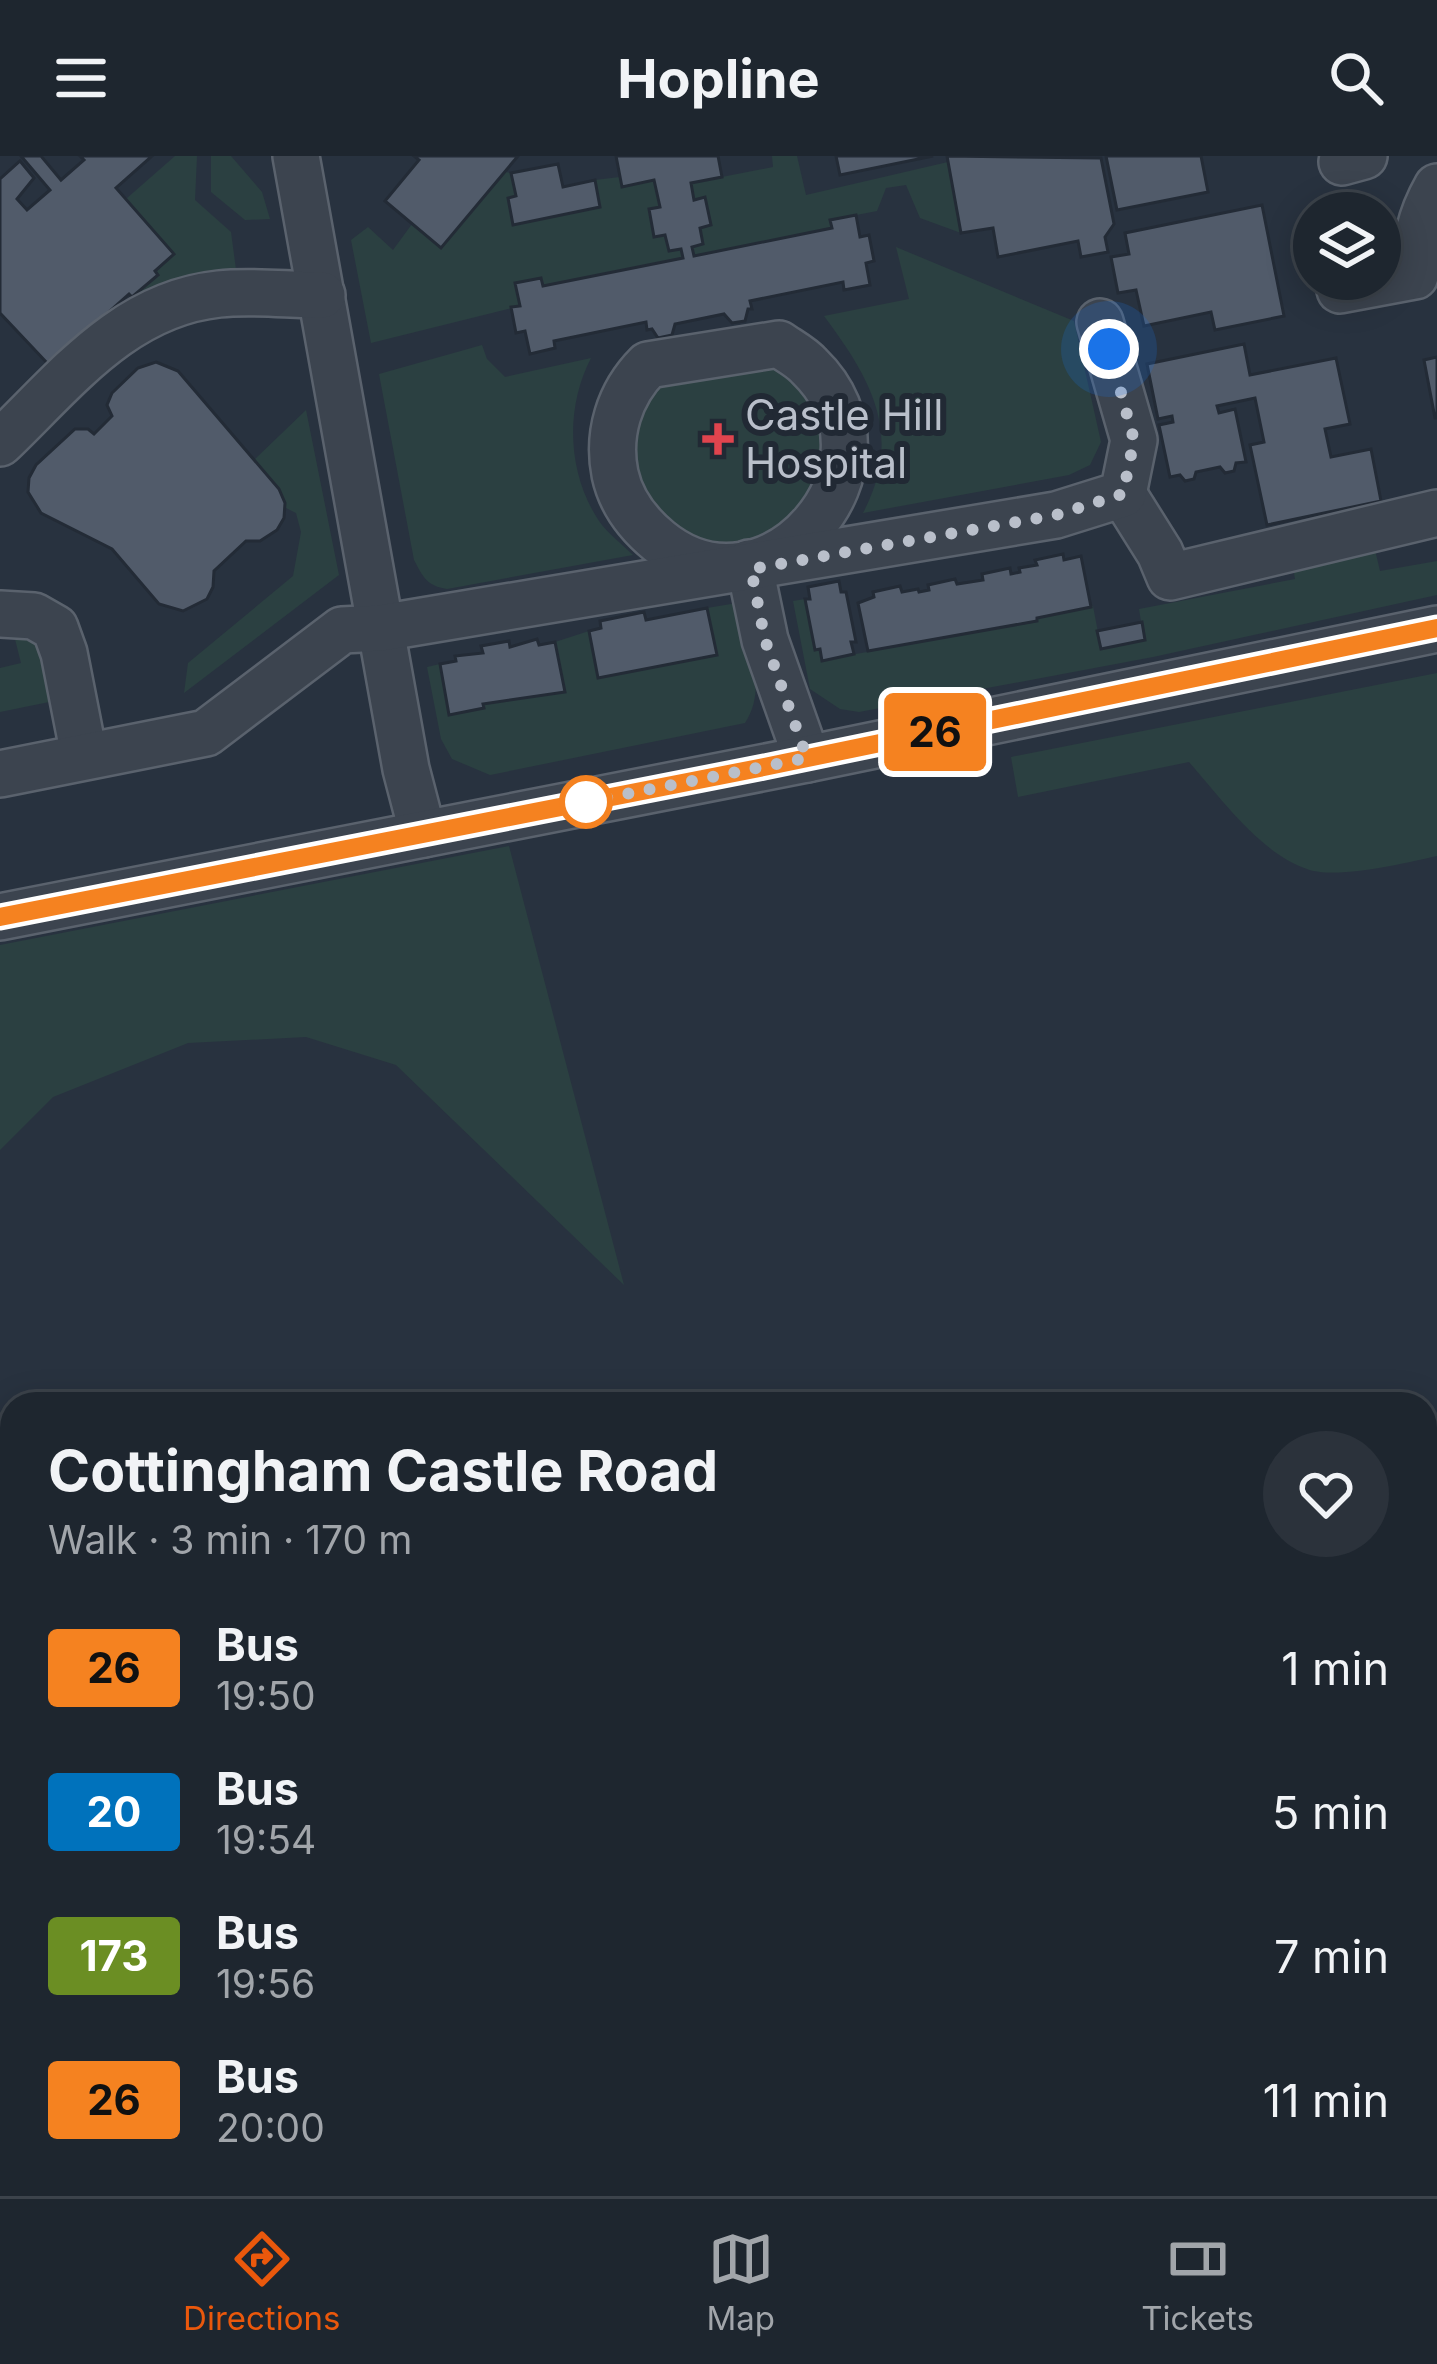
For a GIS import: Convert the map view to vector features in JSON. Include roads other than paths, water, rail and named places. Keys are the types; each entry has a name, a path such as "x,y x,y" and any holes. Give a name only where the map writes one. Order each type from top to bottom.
{"street":[{"path":"299,158 406,769 423,834"},
{"path":"1401,279 1415,277 1415,243 1422,213 1437,187"},
{"path":"0,443 112,335 144,314 219,293 322,296"},
{"path":"1100,322 1134,440 1123,494 1170,577 1437,513"},
{"path":"779,344 809,365 831,394 843,429 844,465 833,500 812,529 783,551 750,566 709,564 671,551 640,525 619,490 611,452 617,412 648,365 779,344"},
{"path":"0,774 206,733 342,630 381,628 1056,515 1123,494"},
{"path":"750,566 765,640 807,758"},
{"path":"0,614 34,616 56,628 84,755"},
{"path":"0,917 1437,628"}],"place":[{"name":"Castle Hill Hospital","path":"718,439"}]}
